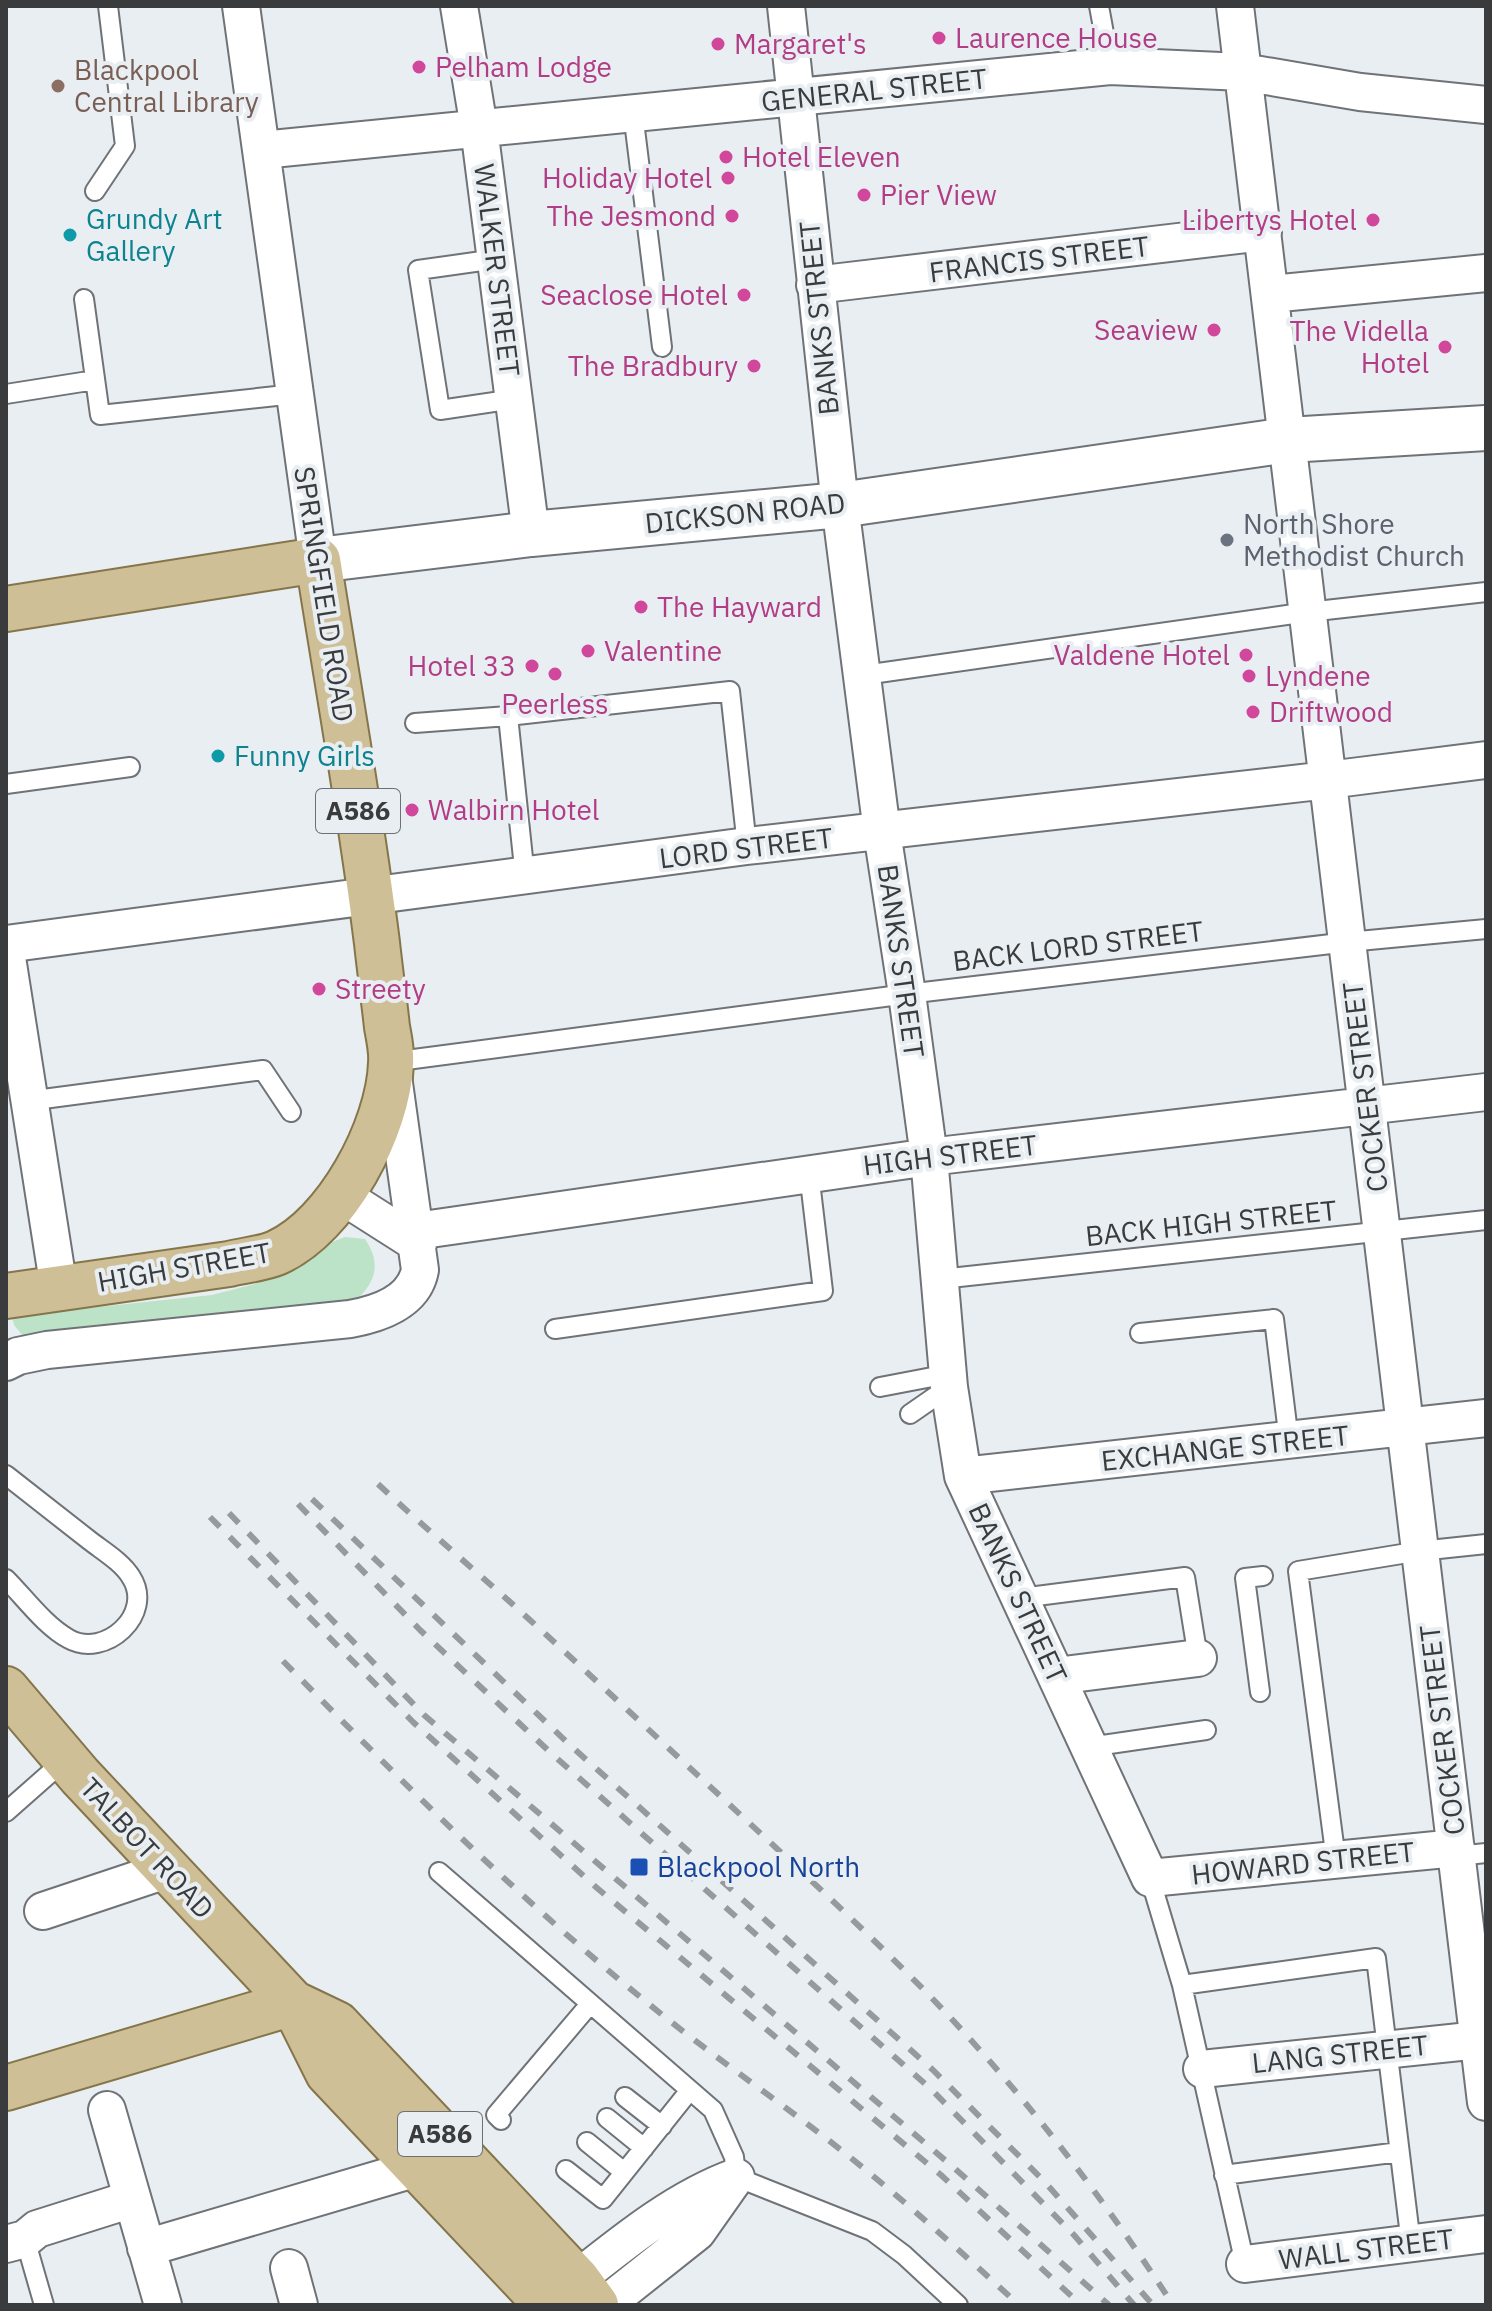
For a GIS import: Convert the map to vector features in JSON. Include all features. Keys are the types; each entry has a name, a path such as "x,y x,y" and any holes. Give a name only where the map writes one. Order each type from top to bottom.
{"main road":[{"name":"DICKSON ROAD","path":"6,609 318,560"},
{"name":"SPRINGFIELD ROAD","path":"318,560 371,897 391,1062"},
{"name":"HIGH STREET","path":"6,1296 229,1264 275,1253 301,1238 341,1195 374,1130 391,1062"},
{"name":"TALBOT ROAD","path":"6,1689 66,1759 293,2003 337,2024 432,2154 574,2300"},
{"path":"6,2088 293,2003"}],"street":[{"name":"SPRINGFIELD ROAD","path":"241,6 318,560"},
{"name":"WALKER STREET","path":"459,6 479,128 531,534"},
{"name":"BANKS STREET","path":"786,6 840,505 882,832 929,1157 948,1380 963,1476 1150,1878"},
{"name":"COCKER STREET","path":"1235,6 1420,1551 1466,1852 1486,2102"},
{"name":"GENERAL STREET","path":"262,150 1110,66 1243,72 1360,92 1486,105"},
{"name":"FRANCIS STREET","path":"815,285 1263,232"},
{"path":"1270,294 1486,273"},
{"name":"DICKSON ROAD","path":"318,560 531,534 840,505 1288,440 1486,428"},
{"name":"LORD STREET","path":"6,944 747,846 1486,760"},
{"path":"6,951 59,1289"},
{"name":"SPRINGFIELD ROAD","path":"391,1062 418,1250"},
{"name":"HIGH STREET","path":"418,1250 809,1173 1486,1092"},
{"path":"6,1362 47,1350 363,1317 386,1309 410,1291 418,1250 341,1195"},
{"name":"EXCHANGE STREET","path":"963,1476 1486,1418"},
{"path":"1056,1676 1198,1658"},
{"name":"HOWARD STREET","path":"1150,1878 1336,1860 1466,1852"},
{"path":"43,1911 169,1869"},
{"name":"LANG STREET","path":"1202,2069 1479,2040"},
{"path":"107,2110 163,2305"},
{"path":"146,2248 432,2154"},
{"name":"TALBOT ROAD","path":"574,2300 682,2204 712,2186 736,2177"},
{"path":"16,2241 37,2229 132,2199"},
{"name":"WALL STREET","path":"1245,2264 1486,2234"},
{"path":"289,2268 299,2305"}],"lane":[{"path":"95,191 125,146 108,6"},
{"path":"1099,6 1110,66"},
{"path":"633,113 662,347"},
{"path":"496,259 418,270 440,410 514,399"},
{"path":"84,299 100,415 295,394"},
{"path":"6,394 95,380"},
{"path":"864,675 1308,612 1486,592"},
{"path":"415,723 508,716 730,691 747,846"},
{"path":"508,716 525,877"},
{"path":"6,784 130,767"},
{"name":"BACK LORD STREET","path":"391,1062 907,994 1348,942 1486,929"},
{"path":"28,1101 263,1070 291,1112"},
{"path":"555,1329 823,1291 809,1173"},
{"name":"BACK HIGH STREET","path":"941,1279 1486,1220"},
{"path":"1140,1333 1274,1319 1289,1441"},
{"path":"880,1387 948,1380"},
{"path":"910,1414 948,1380"},
{"path":"6,1475 115,1560 132,1577 139,1598 134,1615 115,1636 90,1646 56,1630 6,1579"},
{"path":"1336,1860 1295,1571 1486,1544"},
{"path":"1260,1692 1245,1578 1263,1576"},
{"path":"1021,1598 1185,1577 1198,1658"},
{"path":"1089,1747 1206,1730"},
{"path":"6,1812 66,1759"},
{"path":"439,1872 713,2110 734,2157 736,2177 872,2231 904,2255 958,2305"},
{"path":"1150,1878 1182,1985 1245,2264"},
{"path":"1182,1985 1376,1958 1411,2244"},
{"path":"501,2120 496,2115 541,2068 590,2004"},
{"path":"566,2170 603,2199 690,2090"},
{"path":"625,2097 662,2126"},
{"path":"607,2118 644,2148"},
{"path":"587,2142 624,2172"},
{"path":"1224,2175 1399,2152"},
{"path":"16,2241 41,2304"}],"green space":[{"path":"345,1237 365,1239 375,1269 369,1285 346,1308 47,1335 23,1336 14,1325 12,1316 212,1295 255,1284 303,1262 327,1244"}],"railway":[{"path":"378,1484 601,1685 927,1993 994,2066 1058,2143 1173,2305"},
{"path":"312,1499 571,1746 933,2070 1043,2180 1153,2305"},
{"path":"298,1504 420,1630 552,1754 932,2090 1074,2235 1134,2305"},
{"path":"229,1513 424,1715 953,2167 1109,2305"},
{"path":"210,1517 413,1722 597,1888 941,2175 1081,2305"},
{"path":"283,1661 414,1793 550,1920 666,2018 877,2179 1019,2305"}],"place":[{"name":"Laurence House","path":"939,38"},
{"name":"Margaret's","path":"718,44"},
{"name":"Pelham Lodge","path":"419,67"},
{"name":"Blackpool Central Library","path":"58,86"},
{"name":"Hotel Eleven","path":"726,157"},
{"name":"Holiday Hotel","path":"728,178"},
{"name":"Pier View","path":"864,195"},
{"name":"The Jesmond","path":"732,216"},
{"name":"Libertys Hotel","path":"1373,220"},
{"name":"Grundy Art Gallery","path":"70,235"},
{"name":"Seaclose Hotel","path":"744,295"},
{"name":"Seaview","path":"1214,330"},
{"name":"The Vidella Hotel","path":"1445,347"},
{"name":"The Bradbury","path":"754,366"},
{"name":"North Shore Methodist Church","path":"1227,540"},
{"name":"The Hayward","path":"641,607"},
{"name":"Valentine","path":"588,651"},
{"name":"Valdene Hotel","path":"1246,655"},
{"name":"Hotel 33","path":"532,666"},
{"name":"Peerless","path":"555,674"},
{"name":"Lyndene","path":"1249,676"},
{"name":"Driftwood","path":"1253,712"},
{"name":"Funny Girls","path":"218,756"},
{"name":"Walbirn Hotel","path":"412,810"},
{"name":"Streety","path":"319,989"},
{"name":"Blackpool North","path":"639,1867"}]}
